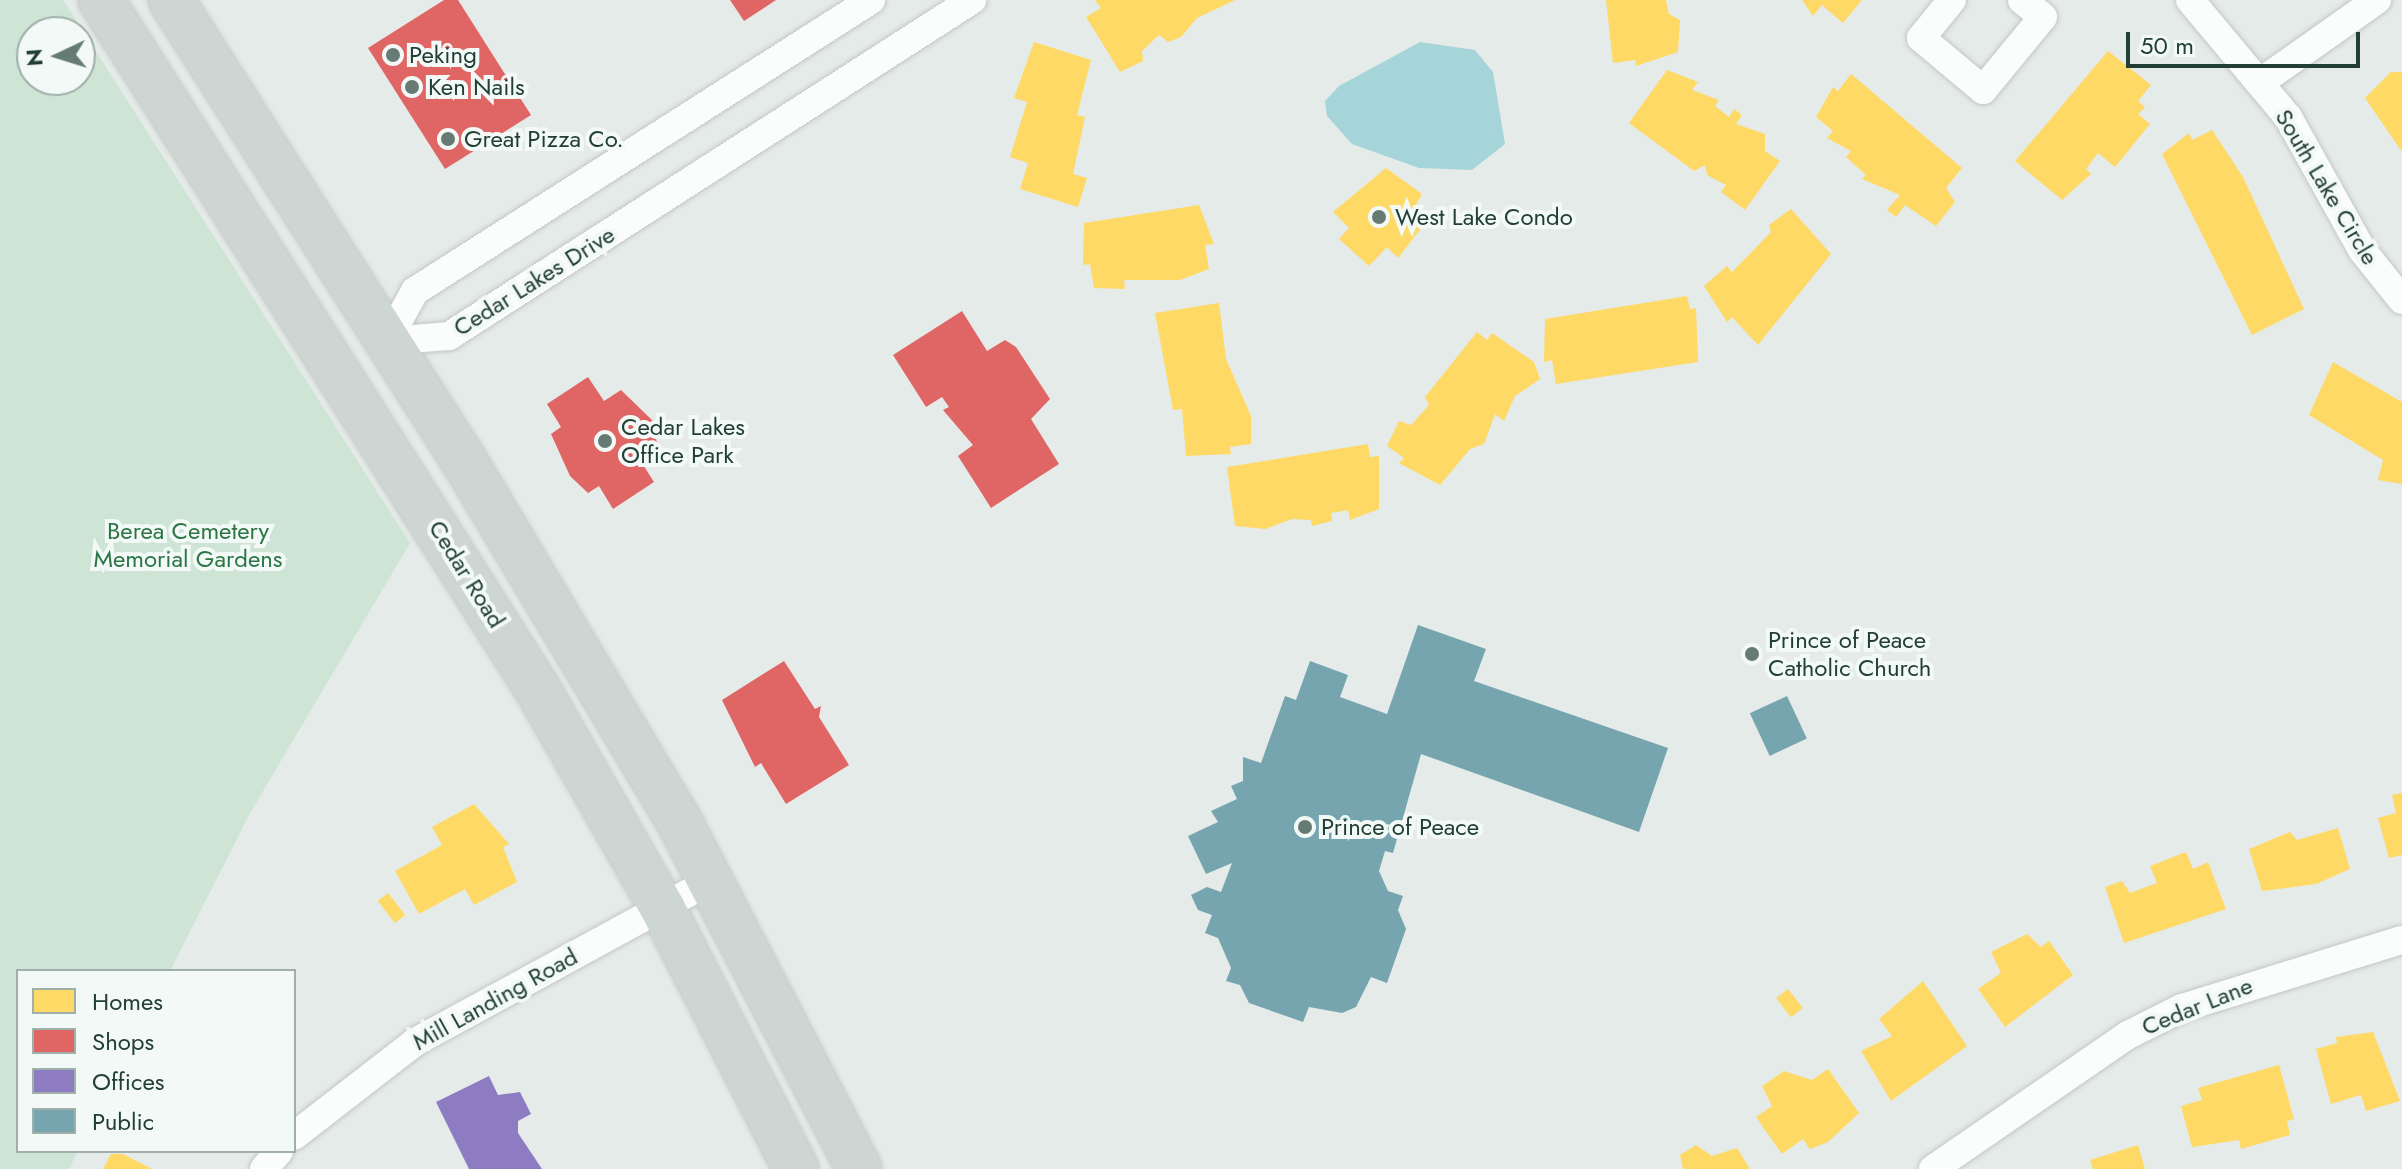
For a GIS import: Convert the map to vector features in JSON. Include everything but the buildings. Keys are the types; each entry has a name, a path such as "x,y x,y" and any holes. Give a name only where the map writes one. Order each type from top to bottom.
{"main road":[{"path":"104,0 181,78 334,318 361,341 387,341"},
{"name":"Cedar Road","path":"104,0 402,469 662,907 796,1169"},
{"path":"171,0 387,341 710,881 859,1169"},
{"path":"387,341 402,469"}],"street":[{"path":"387,341 415,291 871,0"},
{"name":"Cedar Lakes Drive","path":"387,341 449,336 972,0"},
{"path":"1952,0 1921,38 1983,90 2043,17 2022,0"},
{"name":"South Lake Circle","path":"2190,0 2262,81 2362,250 2402,300"},
{"path":"2262,81 2377,0"},
{"name":"Mill Landing Road","path":"296,1134 415,1042 710,881"},
{"name":"Cedar Lane","path":"1933,1169 2128,1035 2182,1008 2402,940"},
{"path":"264,1169 277,1153"}],"green space":[{"name":"Berea Cemetery Memorial Gardens","path":"0,0 63,0 73,16 16,16 16,96 96,96 96,52 410,543 250,813 171,969 16,969 16,1153 77,1153 69,1169 0,1169"}],"water":[{"path":"1420,42 1475,50 1493,72 1505,144 1472,170 1419,168 1352,144 1327,116 1325,101 1339,86"}],"place":[{"name":"Peking","path":"393,55"},
{"name":"Ken Nails","path":"412,87"},
{"name":"Great Pizza Co.","path":"448,139"},
{"name":"West Lake Condo","path":"1379,217"},
{"name":"Cedar Lakes Office Park","path":"605,441"},
{"name":"Prince of Peace Catholic Church","path":"1752,654"},
{"name":"Prince of Peace","path":"1305,827"}]}
